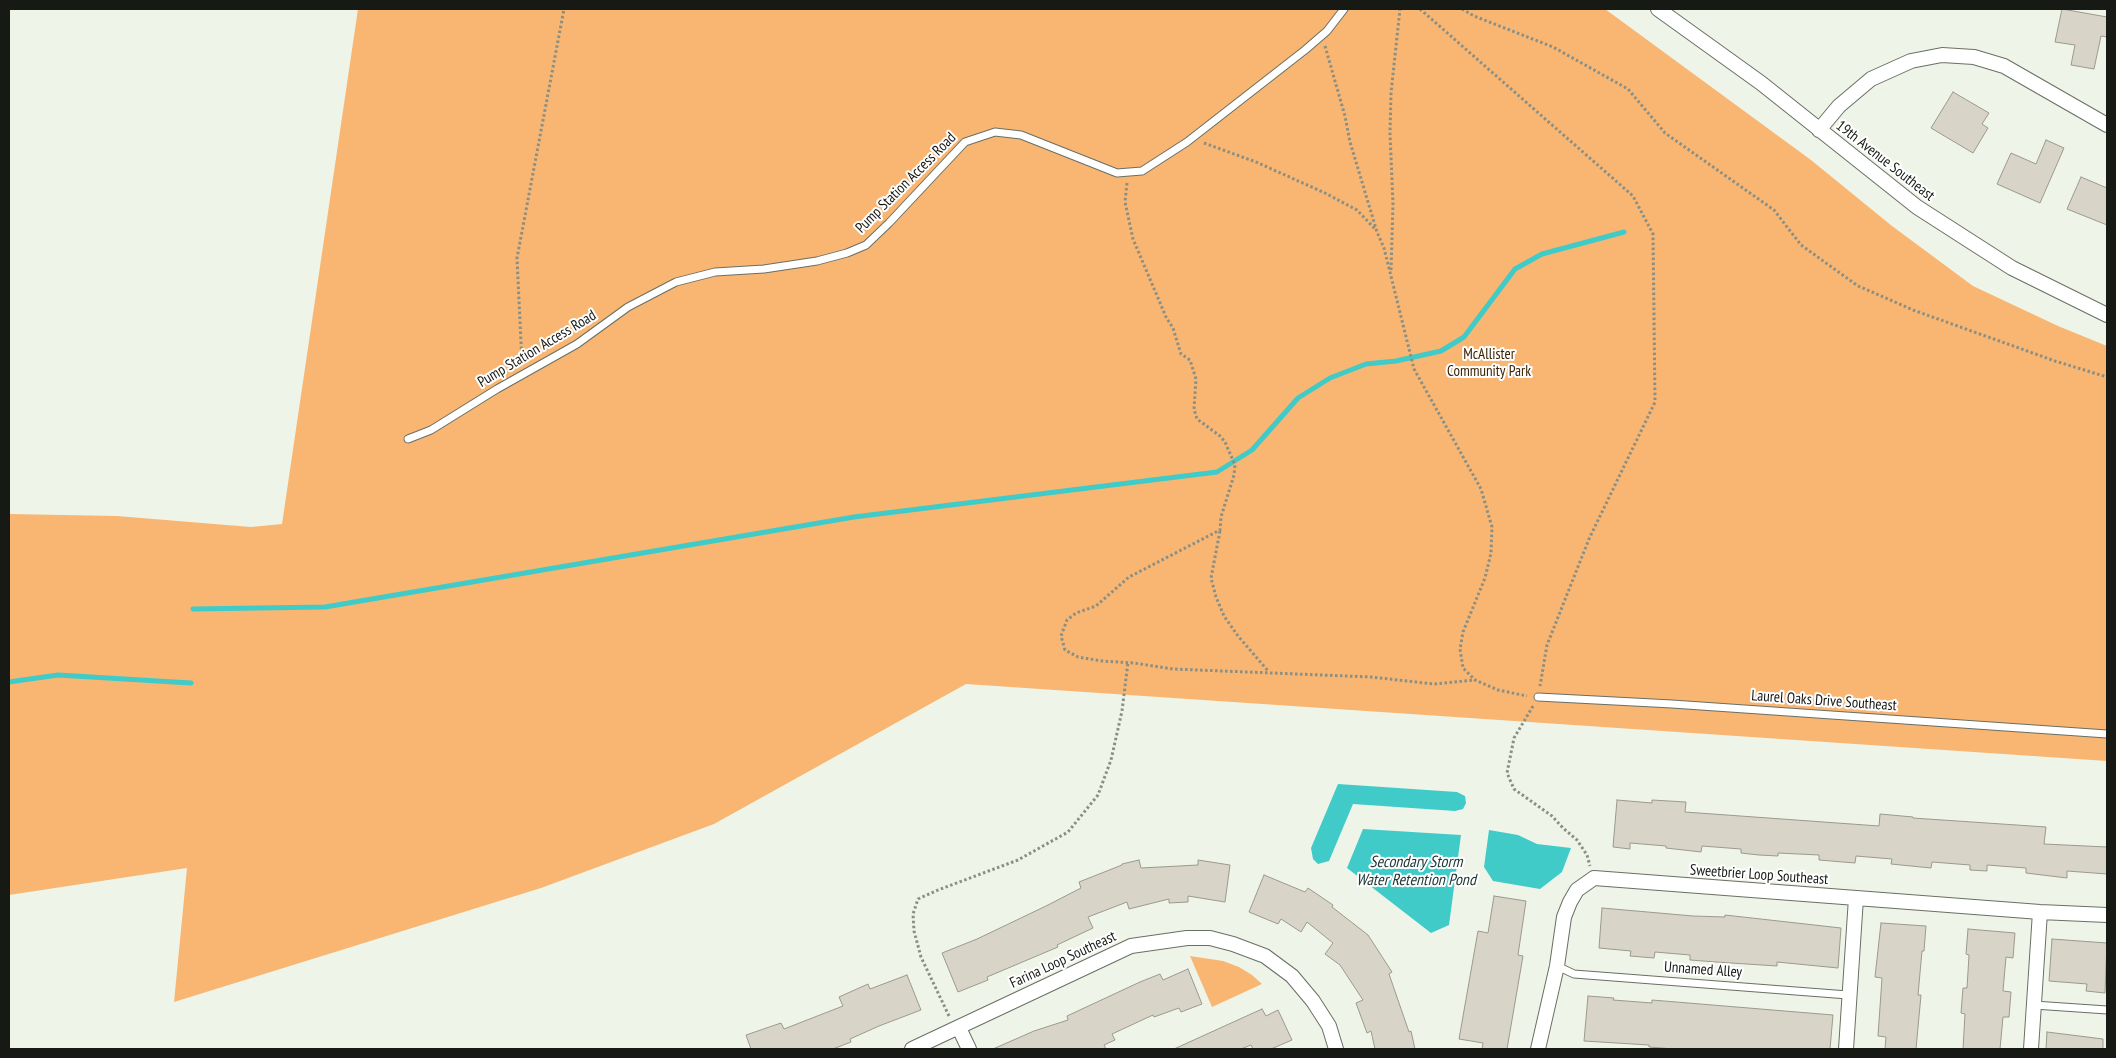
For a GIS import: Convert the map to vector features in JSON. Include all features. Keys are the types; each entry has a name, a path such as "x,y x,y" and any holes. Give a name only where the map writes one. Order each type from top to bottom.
{"street":[{"name":"19th Avenue Southeast","path":"1658,9 1761,83 1917,208 2012,268 2107,315"},
{"path":"1819,130 1839,106 1871,79 1911,60 1942,55 1974,56 2004,66 2107,125"},
{"path":"1538,1049 1557,966 1564,917 1577,890 1594,878"},
{"name":"Sweetbrier Loop Southeast","path":"1594,878 2040,912 2107,915"},
{"path":"1846,1049 1848,995 1856,898"},
{"path":"2031,1049 2040,912"},
{"name":"Farina Loop Southeast","path":"912,1049 1131,946 1187,938 1210,938 1233,944 1264,956 1292,976 1313,1001 1329,1026 1336,1049"},
{"path":"959,1028 969,1049"}],"lane":[{"name":"Pump Station Access Road","path":"408,439 431,430 577,344 628,307 676,282 715,272 764,269 817,261 866,245 965,142 995,132 1021,134 1117,173 1142,171 1191,140 1322,36 1344,9"},
{"name":"Laurel Oaks Drive Southeast","path":"1538,697 1682,704 2107,734"},
{"name":"Unnamed Alley","path":"1557,966 1574,974 1848,995"},
{"path":"2034,1005 2107,1010"}],"path":[{"path":"522,375 517,258 564,9"},
{"path":"1391,276 1393,204 1390,133 1391,94 1400,9"},
{"path":"1420,9 1634,196 1654,234 1655,402 1586,548 1547,645 1538,697 1514,738 1507,773 1514,789 1552,816 1562,828 1577,840 1587,855 1594,878"},
{"path":"1462,9 1474,16 1553,47 1628,89 1665,134 1774,210 1802,246 1858,286 1913,310 2055,361 2107,377"},
{"path":"1322,36 1345,116 1350,142 1377,232 1384,248 1414,370 1481,489 1492,527 1491,553 1485,578 1463,632 1460,649 1463,668 1475,680 1498,690 1538,697"},
{"path":"1191,140 1221,148 1326,193 1357,210 1377,232"},
{"path":"1126,172 1125,202 1133,238 1166,317 1173,328 1182,354 1190,360 1196,380 1194,409 1197,419 1225,442 1235,466 1234,476 1221,517 1211,578 1216,597 1224,616 1238,636 1269,672"},
{"path":"1220,530 1129,577 1096,606 1076,613 1066,620 1061,636 1065,650 1078,657 1173,669 1371,677 1434,684 1475,680"},
{"path":"959,1028 949,1016 921,957 914,931 913,914 918,900 938,890 1018,860 1068,832 1098,795 1111,760 1122,711 1128,662"}],"green space":[{"name":"McAllister Community Park","path":"358,9 1605,9 1811,160 1892,226 1973,286 2058,326 2107,346 2107,761 966,684 714,824 541,888 174,1002 187,868 9,895 9,514 117,516 251,527 282,524"},
{"path":"1190,956 1223,961 1239,967 1262,984 1212,1007"}],"water":[{"path":"1338,784 1457,792 1465,796 1466,803 1463,809 1455,811 1353,804 1329,861 1318,864 1313,859 1311,848"},
{"name":"Secondary Storm Water Retention Pond","path":"1363,829 1461,835 1449,925 1431,933 1347,868"},
{"path":"1489,830 1518,835 1537,844 1571,848 1562,872 1540,889 1493,881 1484,867"}],"building":[{"path":"2062,9 2107,17 2107,37 2101,36 2094,69 2071,65 2075,45 2055,42"},
{"path":"1953,92 1989,113 1982,124 1988,128 1973,153 1931,128"},
{"path":"2046,140 2064,148 2040,203 1997,184 2011,153 2036,164"},
{"path":"2081,177 2107,188 2107,225 2067,209"},
{"path":"1617,800 1652,803 1652,800 1686,802 1685,812 1879,826 1880,814 2046,827 2044,844 2107,847 2107,874 2067,871 2067,878 2026,873 2026,868 1987,865 1987,871 1970,870 1970,865 1932,862 1931,868 1891,864 1892,859 1856,856 1855,863 1819,860 1819,855 1778,853 1778,856 1759,855 1741,853 1741,849 1702,846 1701,852 1666,848 1666,846 1630,843 1630,849 1613,847"},
{"path":"1139,860 1141,868 1198,865 1198,860 1230,865 1225,902 1188,896 1188,902 1169,903 1169,899 1129,909 1127,902 1088,917 1093,928 1057,945 1058,947 987,977 988,980 958,992 942,953 977,939 1081,888 1079,882 1122,864"},
{"path":"1264,875 1305,892 1308,888 1333,905 1332,907 1368,935 1392,972 1389,974 1409,1032 1411,1031 1415,1049 1375,1049 1371,1031 1367,1033 1356,1003 1363,1000 1340,965 1325,954 1333,943 1307,922 1301,932 1281,919 1278,924 1249,912"},
{"path":"1494,896 1526,901 1518,955 1523,956 1507,1049 1482,1049 1483,1043 1459,1039 1478,931 1488,933"},
{"path":"1602,908 1693,916 1725,917 1725,915 1841,928 1838,968 1777,962 1777,966 1690,960 1690,955 1655,952 1654,958 1630,956 1631,951 1599,948"},
{"path":"1881,923 1926,926 1918,995 1921,995 1916,1049 1885,1049 1886,1037 1878,1036 1882,978 1875,977"},
{"path":"1968,929 2015,933 2013,958 2006,957 2003,991 2011,992 2009,1017 2003,1017 2000,1049 1963,1049 1965,1014 1961,1013 1963,988 1967,988 1969,955 1966,954"},
{"path":"2052,939 2107,943 2105,993 2086,991 2087,984 2049,981"},
{"path":"1188,969 1202,1004 1181,1012 1179,1008 1154,1017 1153,1015 1112,1034 1115,1040 1104,1045 1106,1049 993,1049 1034,1031 1068,1020 1067,1016 1140,982 1160,974 1163,980"},
{"path":"907,975 921,1010 879,1026 850,1039 851,1042 833,1049 751,1049 746,1035 781,1023 784,1029 843,1006 839,997 868,984 870,989"},
{"path":"1588,996 1614,998 1613,1000 1652,1003 1652,1000 1833,1015 1830,1049 1674,1049 1649,1047 1649,1045 1584,1041"},
{"path":"1262,1009 1266,1016 1278,1010 1292,1040 1271,1049 1253,1049 1251,1045 1241,1049 1174,1049"},
{"path":"2047,1032 2103,1039 2103,1049 2046,1049"}],"waterway":[{"path":"193,609 325,607 854,517 1217,472 1252,450 1298,398 1330,378 1366,364 1396,361 1441,351 1464,337 1515,269 1542,254 1624,232"},
{"path":"9,682 58,675 191,683"}]}
